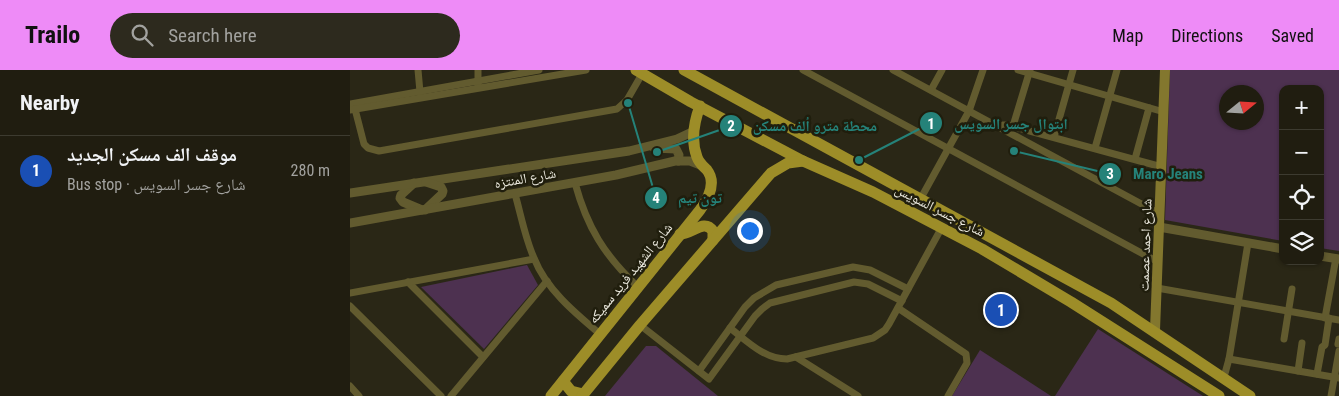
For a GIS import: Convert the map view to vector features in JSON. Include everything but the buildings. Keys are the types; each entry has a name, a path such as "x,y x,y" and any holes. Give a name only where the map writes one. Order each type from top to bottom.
{"main road":[{"name":"شارع جسر السويس","path":"684,70 1111,303 1155,330 1250,396"},
{"name":"شارع احمد عصمت","path":"1155,330 1165,70"},
{"name":"شارع جسر السويس","path":"639,72 803,161 873,192 982,248 1219,396"},
{"name":"شارع الشهيد فريد سميكه","path":"551,396 704,205 711,190 710,178 697,156 694,131 700,106"},
{"path":"563,381 571,391 583,395 640,324 774,170 788,163 803,161"},
{"path":"680,234 708,226 713,231 713,240"}],"street":[{"path":"418,70 420,92"},
{"path":"478,70 478,85"},
{"path":"352,108 478,85 539,70"},
{"path":"352,108 420,92 586,70"},
{"path":"803,70 1158,262"},
{"path":"893,70 1160,214"},
{"path":"930,90 941,70"},
{"path":"921,198 969,111 983,70"},
{"path":"1018,70 1164,112"},
{"path":"1054,137 1073,70"},
{"path":"1095,148 1117,70"},
{"path":"352,108 364,144 368,148 379,151 617,109 627,100 639,72"},
{"path":"1013,126 1030,72"},
{"path":"1135,160 1149,108"},
{"path":"995,125 1007,124 1162,167"},
{"name":"شارع المنتزه","path":"350,193 629,151 682,137 694,131"},
{"path":"647,147 676,149 679,155 678,161"},
{"name":"شارع المنتزه","path":"350,223 616,176 678,161 690,161 703,166"},
{"path":"418,182 440,187 443,191 423,210 403,202 400,198 401,195 418,182"},
{"path":"575,183 581,206 603,250 618,269 638,287"},
{"path":"515,194 534,259 547,281 570,308 600,334"},
{"path":"730,328 768,356 786,360 873,338 885,330 942,227"},
{"path":"1159,227 1279,248"},
{"path":"1224,377 1248,243"},
{"path":"1317,374 1337,258 1324,256"},
{"path":"350,293 534,259"},
{"path":"699,371 745,307 764,290 776,285 845,269 862,268 870,270 908,289"},
{"path":"451,396 547,281"},
{"path":"408,282 483,357"},
{"path":"640,324 709,379 762,308 770,303 847,283 861,282 868,284 900,305 966,354 967,363 948,396"},
{"path":"1157,288 1339,320"},
{"path":"1284,339 1292,289"},
{"path":"350,306 441,396"},
{"path":"1298,371 1302,343"},
{"path":"1331,396 1337,378 1339,345"},
{"path":"796,357 858,396"},
{"path":"1228,359 1337,378"},
{"path":"350,386 359,396"}],"shaded area":[{"path":"1170,70 1339,70 1339,251 1324,249 1324,85 1279,85 1279,240 1165,220"},
{"path":"527,265 538,285 484,349 421,287"},
{"path":"1098,329 1203,396 1055,396"},
{"path":"646,346 656,346 718,396 605,396"},
{"path":"980,350 1051,396 952,396"}],"place":[{"name":"تون تيم","path":"628,103"},
{"name":"Maro Jeans","path":"1014,151"},
{"name":"محطة مترو ألف مسكن","path":"657,152"},
{"name":"ابتوال جسر السويس","path":"859,160"},
{"name":"موقف الف مسكن الجديد","path":"1001,310"}]}
